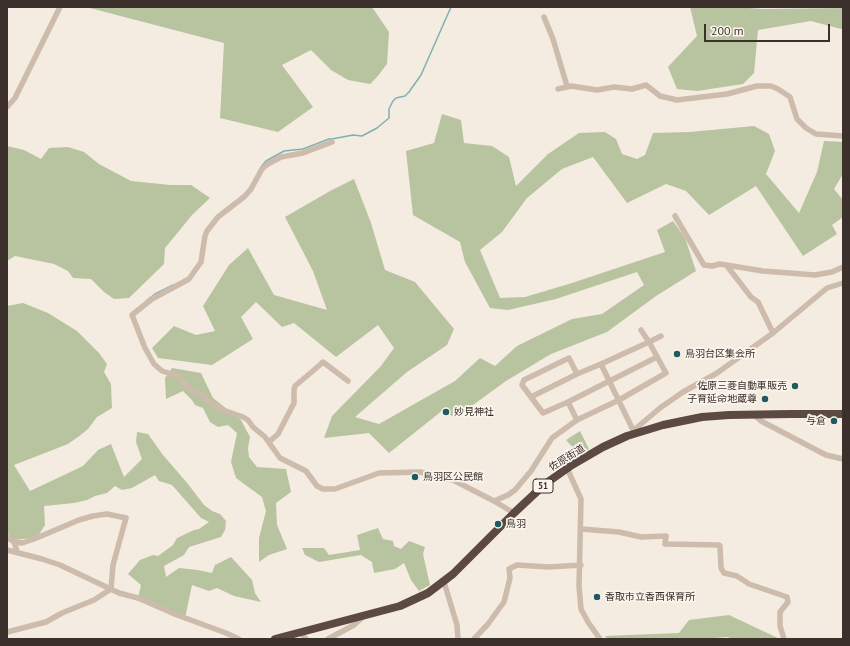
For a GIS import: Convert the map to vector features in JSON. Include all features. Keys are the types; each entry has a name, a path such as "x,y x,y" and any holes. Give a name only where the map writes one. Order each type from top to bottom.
{"highway":[{"name":"佐原街道","path":"276,639 304,636 406,603 428,593 444,582 545,484 567,468 603,447 634,432 702,417 729,415 843,414"}],"street":[{"path":"7,107 14,98 60,7"},
{"path":"544,17 554,39 567,86"},
{"path":"558,89 567,86 597,90 614,87 632,89 646,86 660,96 677,100 727,94 757,86 771,86 790,97 797,119 806,128 816,134 843,136"},
{"path":"332,142 303,153 282,157 265,166 245,196 218,217 208,228 205,236 201,262 189,279 152,299 132,315 145,348 154,364 162,371 178,376 191,390 202,395 212,404 248,420 269,442 280,458 306,471 317,486 323,489 335,489 378,473 420,472 453,480 494,500 514,513"},
{"path":"674,216 704,265 815,275 832,272 843,267"},
{"path":"726,266 751,297 758,302 773,333"},
{"path":"601,364 634,432 666,403 717,373 773,333 821,292 827,288 843,283"},
{"path":"494,500 508,495 515,490 531,471 552,438 577,420 619,400 666,373 641,330"},
{"path":"531,397 577,374 661,336"},
{"path":"577,374 569,358 524,380 522,384 543,413 610,382 657,357"},
{"path":"269,442 278,434 294,403 295,386 323,362 348,381"},
{"path":"568,402 577,420"},
{"path":"754,415 761,421 826,454 843,459"},
{"path":"567,468 581,499 581,609 600,639"},
{"path":"7,537 14,542 22,543 79,520 93,516 107,514 126,518 112,565 111,589"},
{"path":"581,529 619,532 641,537 666,536 665,544 719,545 721,568 724,573 738,576 749,584 787,597 788,602 780,612 780,626 784,639"},
{"path":"14,542 17,551"},
{"path":"7,550 17,551 60,566 119,593 138,598 239,639"},
{"path":"474,639 488,624 504,602 510,578 509,569 517,565 549,567 581,565"},
{"path":"444,582 457,625 458,639"},
{"path":"7,632 46,622 62,613 94,600 111,589"},
{"path":"328,639 338,637 364,616"}],"green space":[{"path":"86,7 372,7 389,32 387,64 370,84 348,80 331,70 311,50 282,65 313,107 278,132 220,118 224,43"},
{"path":"690,7 734,7 763,9 843,8 843,28 841,29 811,21 758,30 754,73 743,84 697,91 677,89 668,67 697,36"},
{"path":"442,114 461,120 464,143 492,146 509,157 516,186 548,154 579,133 605,132 616,139 622,154 637,159 645,155 653,133 690,132 754,126 769,134 775,151 766,174 799,213 817,172 824,141 843,142 843,174 834,189 843,200 843,217 832,225 837,234 803,256 756,186 709,215 686,191 666,184 627,203 593,157 562,169 527,198 502,232 480,250 500,298 525,297 665,252 657,230 673,221 685,238 696,271 656,296 607,332 551,354 506,381 455,418 443,410 389,453 369,433 324,438 332,416 381,366 394,348 378,325 336,357 294,323 282,327 256,302 241,317 253,339 212,365 158,358 152,348 174,326 196,335 215,331 203,306 229,265 248,248 274,295 327,310 313,271 285,217 354,179 371,223 385,270 415,282 454,329 447,345 407,372 355,417 379,424 455,381 480,358 495,366 517,346 572,319 602,314 644,285 637,272 556,299 508,310 490,308 465,262 460,242 413,215 406,151 434,143"},
{"path":"7,146 24,150 41,159 49,148 68,147 84,152 99,164 131,181 170,185 191,185 210,198 192,215 165,248 164,264 129,298 114,299 104,292 91,279 73,278 68,271 54,264 15,256 7,261"},
{"path":"23,303 48,313 77,331 99,353 107,364 104,372 111,384 112,408 97,417 88,429 68,444 14,465 30,491 83,466 98,450 111,444 124,477 142,459 136,442 137,432 148,434 163,455 204,505 212,511 220,514 226,521 225,530 221,537 189,547 184,555 164,566 166,577 179,568 212,573 215,565 231,557 252,580 255,593 261,602 234,596 217,588 209,591 192,585 185,618 138,598 141,585 128,574 140,560 153,555 158,556 173,545 177,538 199,529 209,522 201,518 172,485 159,481 155,475 132,488 122,490 115,486 107,493 87,500 44,506 45,525 38,536 14,540 7,533 7,306"},
{"path":"172,368 201,373 213,398 241,420 250,437 248,448 249,457 257,467 286,469 291,492 276,503 277,525 287,549 269,555 259,562 259,538 266,511 262,497 236,478 231,462 237,433 228,425 218,427 210,422 203,408 195,405 183,391 166,399 165,378"},
{"path":"580,431 589,449 579,454 566,440"},
{"path":"378,528 383,539 393,541 394,546 401,549 409,541 425,547 423,554 430,585 419,591 411,580 404,563 395,569 374,573 372,562 361,555 319,562 305,555 302,548 324,548 329,555 360,550 357,535"},
{"path":"729,615 780,639 731,639 728,637 700,639 608,639 605,636 679,633 689,620"}],"waterway":[{"path":"261,167 266,161 284,151 303,149 329,139 353,135 362,136 377,128 389,118 389,109 393,101 396,98 405,96 421,75 451,7"},
{"path":"147,300 173,285"}],"place":[{"name":"鳥羽台区集会所","path":"677,354"},
{"name":"佐原三菱自動車販売","path":"795,386"},
{"name":"子育延命地蔵尊","path":"765,399"},
{"name":"妙見神社","path":"446,412"},
{"name":"与倉","path":"834,421"},
{"name":"鳥羽区公民館","path":"415,477"},
{"name":"鳥羽","path":"498,524"},
{"name":"香取市立香西保育所","path":"597,597"}]}
